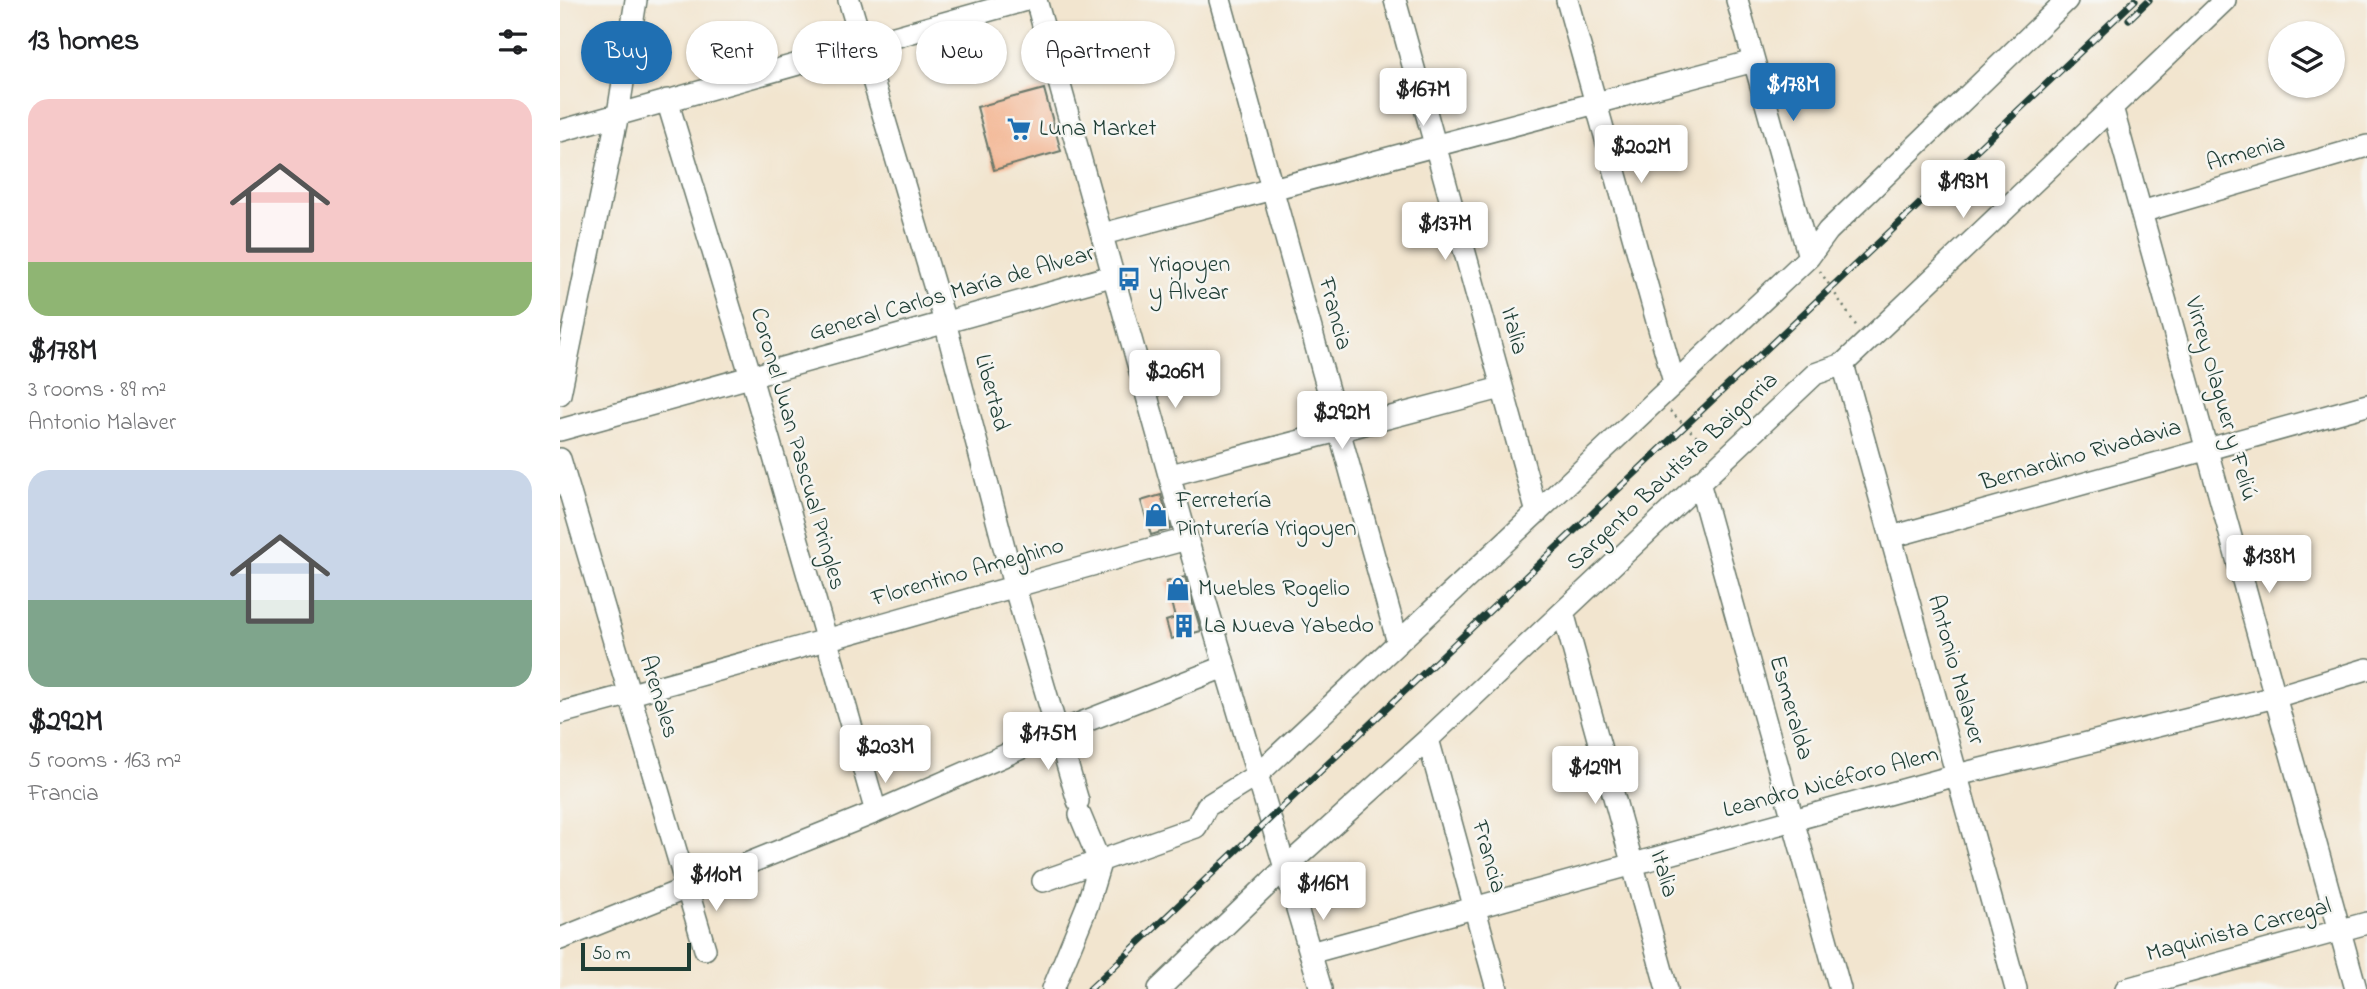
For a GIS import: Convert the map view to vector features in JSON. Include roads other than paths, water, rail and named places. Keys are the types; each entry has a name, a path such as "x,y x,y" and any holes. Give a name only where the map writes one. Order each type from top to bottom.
{"street":[{"path":"560,394 618,114 636,0"},
{"name":"Libertad","path":"849,0 856,21"},
{"path":"902,34 1026,0"},
{"path":"1036,0 1187,539 1321,989"},
{"name":"Francia","path":"1220,0 1398,643"},
{"name":"Italia","path":"1395,0 1537,513"},
{"path":"1567,0 1674,382"},
{"path":"1737,0 1802,265"},
{"path":"1043,881 1196,827 1207,806 1257,775 1802,265 1828,231 2067,0"},
{"name":"Sargento Bautista Baigorria","path":"1159,989 1815,374 1843,364 2225,0"},
{"name":"General Carlos María de Alvear","path":"1103,234 1754,61"},
{"path":"560,131 792,65"},
{"name":"Libertad","path":"875,84 945,322 1014,585 1079,808 1100,863"},
{"name":"Coronel Juan Pascual Pringles","path":"667,100 751,377 876,812"},
{"name":"Virrey Olaguer y Feliú","path":"2112,107 2356,989"},
{"name":"Armenia","path":"2140,212 2367,146"},
{"name":"General Carlos María de Alvear","path":"560,430 1115,275"},
{"name":"Antonio Malaver","path":"1843,364 2016,989"},
{"path":"1171,475 1501,388"},
{"name":"Bernardino Rivadavia","path":"1891,537 2367,405"},
{"name":"Arenales","path":"560,459 705,949"},
{"name":"Esmeralda","path":"1699,482 1840,989"},
{"name":"Florentino Ameghino","path":"560,713 825,642 1014,585 1187,539"},
{"name":"Italia","path":"1563,612 1667,989"},
{"path":"560,939 876,812 1058,732 1224,667"},
{"name":"Leandro Nicéforo Alem","path":"1310,953 1957,775 2275,697 2367,669"},
{"name":"Francia","path":"1428,739 1497,989"},
{"path":"1053,989 1087,906 1100,863"},
{"name":"Maquinista Carregal","path":"2126,989 2367,923"}],"railway":[{"path":"1090,989 2135,0"},
{"path":"2129,19 2149,0"}],"place":[{"name":"Luna Market","path":"1019,129"},
{"name":"Yrigoyen y Alvear","path":"1129,279"},
{"name":"Ferretería Pinturería Yrigoyen","path":"1156,515"},
{"name":"Muebles Rogelio","path":"1178,589"},
{"name":"La Nueva Yabedo","path":"1184,626"}]}
